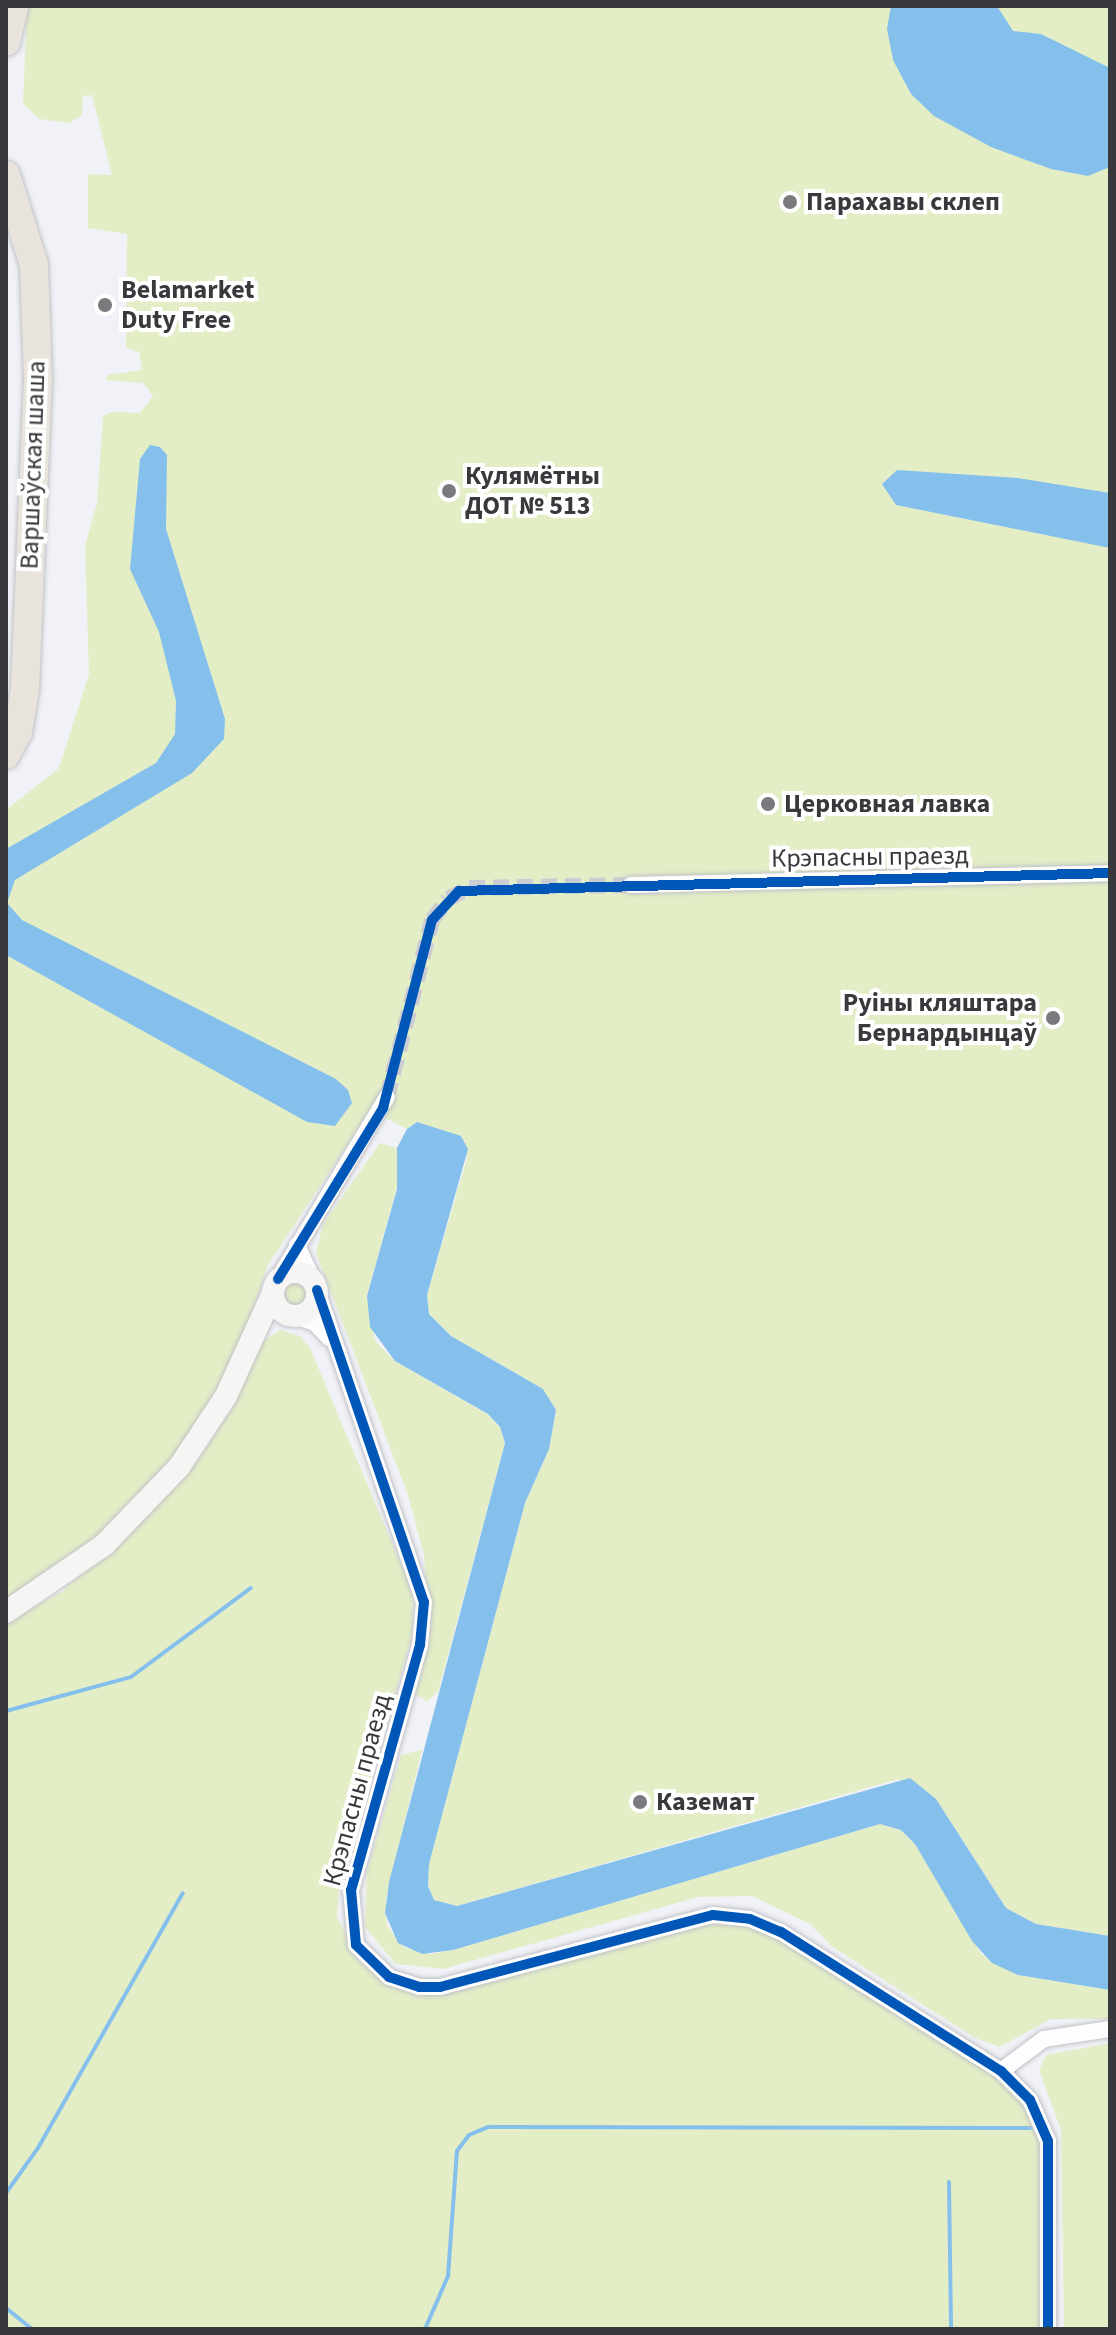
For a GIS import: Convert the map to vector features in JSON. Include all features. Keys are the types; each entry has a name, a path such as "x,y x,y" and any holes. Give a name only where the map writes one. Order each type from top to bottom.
{"highway":[{"path":"6,42 14,6"},
{"name":"Варшаўская шаша","path":"6,175 34,265 38,383 25,689 18,732 6,755"}],"street":[{"name":"Крэпасны праезд","path":"631,885 1110,873"},
{"path":"6,1612 82,1563 162,1488 217,1412 297,1245 365,1141 387,1097"},
{"name":"Крэпасны праезд","path":"297,1245 316,1286 424,1602 420,1645 351,1890 352,1933 371,1963 403,1983 440,1987 713,1915 750,1919 781,1932 1001,2071 1030,2100 1048,2141 1048,2329"},
{"path":"253,1341 267,1326 309,1311 316,1286 297,1272 276,1286"},
{"path":"276,1286 282,1312 315,1323 338,1348"},
{"path":"1001,2071 1044,2039 1110,2029"}],"green space":[{"path":"27,6 1110,6 1110,1936 1036,1924 1006,1908 936,1799 898,1779 457,1906 434,1900 428,1886 429,1864 525,1503 549,1449 556,1410 543,1389 451,1336 429,1314 427,1295 467,1158 465,1141 411,1125 407,1129 370,1110 268,1265 234,1364 182,1452 95,1543 6,1603 6,810 59,768 89,674 85,546 97,503 103,417 110,412 140,413 153,396 143,383 105,380 108,375 142,370 139,352 126,348 127,234 88,228 88,174 112,175 92,95 83,96 82,115 70,123 40,119 23,104"},
{"path":"380,1143 397,1148 399,1179 367,1296 375,1341 395,1361 487,1414 500,1427 505,1443 438,1692 427,1701 415,1694 430,1635 424,1555 408,1495 316,1253 323,1224"},
{"path":"295,1276 308,1281 313,1294 308,1307 295,1312 282,1307 277,1294 282,1281"},
{"path":"280,1330 300,1336 310,1348 413,1593 412,1635 339,1891 337,1917 358,1960 396,1987 430,1995 695,1924 747,1925 789,1941 991,2073 1024,2106 1041,2144 1042,2329 6,2329 6,1623 63,1591 161,1499 203,1453 234,1404 262,1342"},
{"path":"422,1750 386,1899 387,1926 405,1948 431,1954 453,1950 880,1824 901,1830 915,1844 981,1954 1018,1975 1110,1990 1110,2019 1051,2019 1000,2047 975,2038 831,1946 812,1925 752,1896 698,1897 443,1969 396,1964 365,1927 367,1872 401,1755"},
{"path":"1110,2043 1110,2329 1064,2329 1061,2130 1039,2070 1046,2055"}],"water":[{"path":"891,6 997,6 1013,31 1041,34 1110,68 1110,167 1088,176 1051,169 991,147 934,116 911,94 893,60 887,29"},
{"path":"150,445 160,447 167,455 166,529 225,719 224,739 192,773 15,880 7,903 22,920 336,1079 348,1090 352,1103 335,1126 307,1122 6,955 6,849 156,763 175,734 176,701 159,632 130,569 140,459"},
{"path":"897,470 1018,478 1110,493 1110,548 896,505 882,484"},
{"path":"417,1122 461,1136 468,1149 427,1295 429,1314 451,1336 543,1389 556,1410 549,1449 525,1503 429,1864 428,1886 434,1900 457,1906 910,1778 936,1799 1006,1908 1036,1924 1110,1936 1110,1990 1018,1975 992,1963 972,1941 915,1844 901,1830 880,1824 453,1950 422,1954 398,1943 385,1913 389,1882 505,1443 500,1427 488,1414 395,1361 370,1327 367,1296 397,1189 397,1148 407,1129"}],"waterway":[{"path":"6,1711 131,1677 251,1588"},
{"path":"6,2193 38,2148 183,1893"},
{"path":"425,2329 448,2276 457,2151 469,2135 488,2127 1031,2128"},
{"path":"949,2182 951,2329"},
{"path":"6,2308 32,2329"}],"tunnel":[{"path":"387,1097 432,920 448,899 469,888 631,885"}],"cycle path":[{"path":"278,1279 383,1108 432,920 459,891 1110,873"},
{"path":"317,1290 424,1602 420,1645 351,1890 356,1945 389,1977 419,1987 440,1987 713,1915 750,1919 781,1932 1001,2071 1030,2100 1048,2141 1048,2329"}],"place":[{"name":"Парахавы склеп","path":"790,202"},
{"name":"Belamarket Duty Free","path":"105,305"},
{"name":"Кулямётны ДОТ № 513","path":"449,491"},
{"name":"Церковная лавка","path":"768,804"},
{"name":"Руіны кляштара Бернардынцаў","path":"1053,1018"},
{"name":"Каземат","path":"640,1802"}]}
